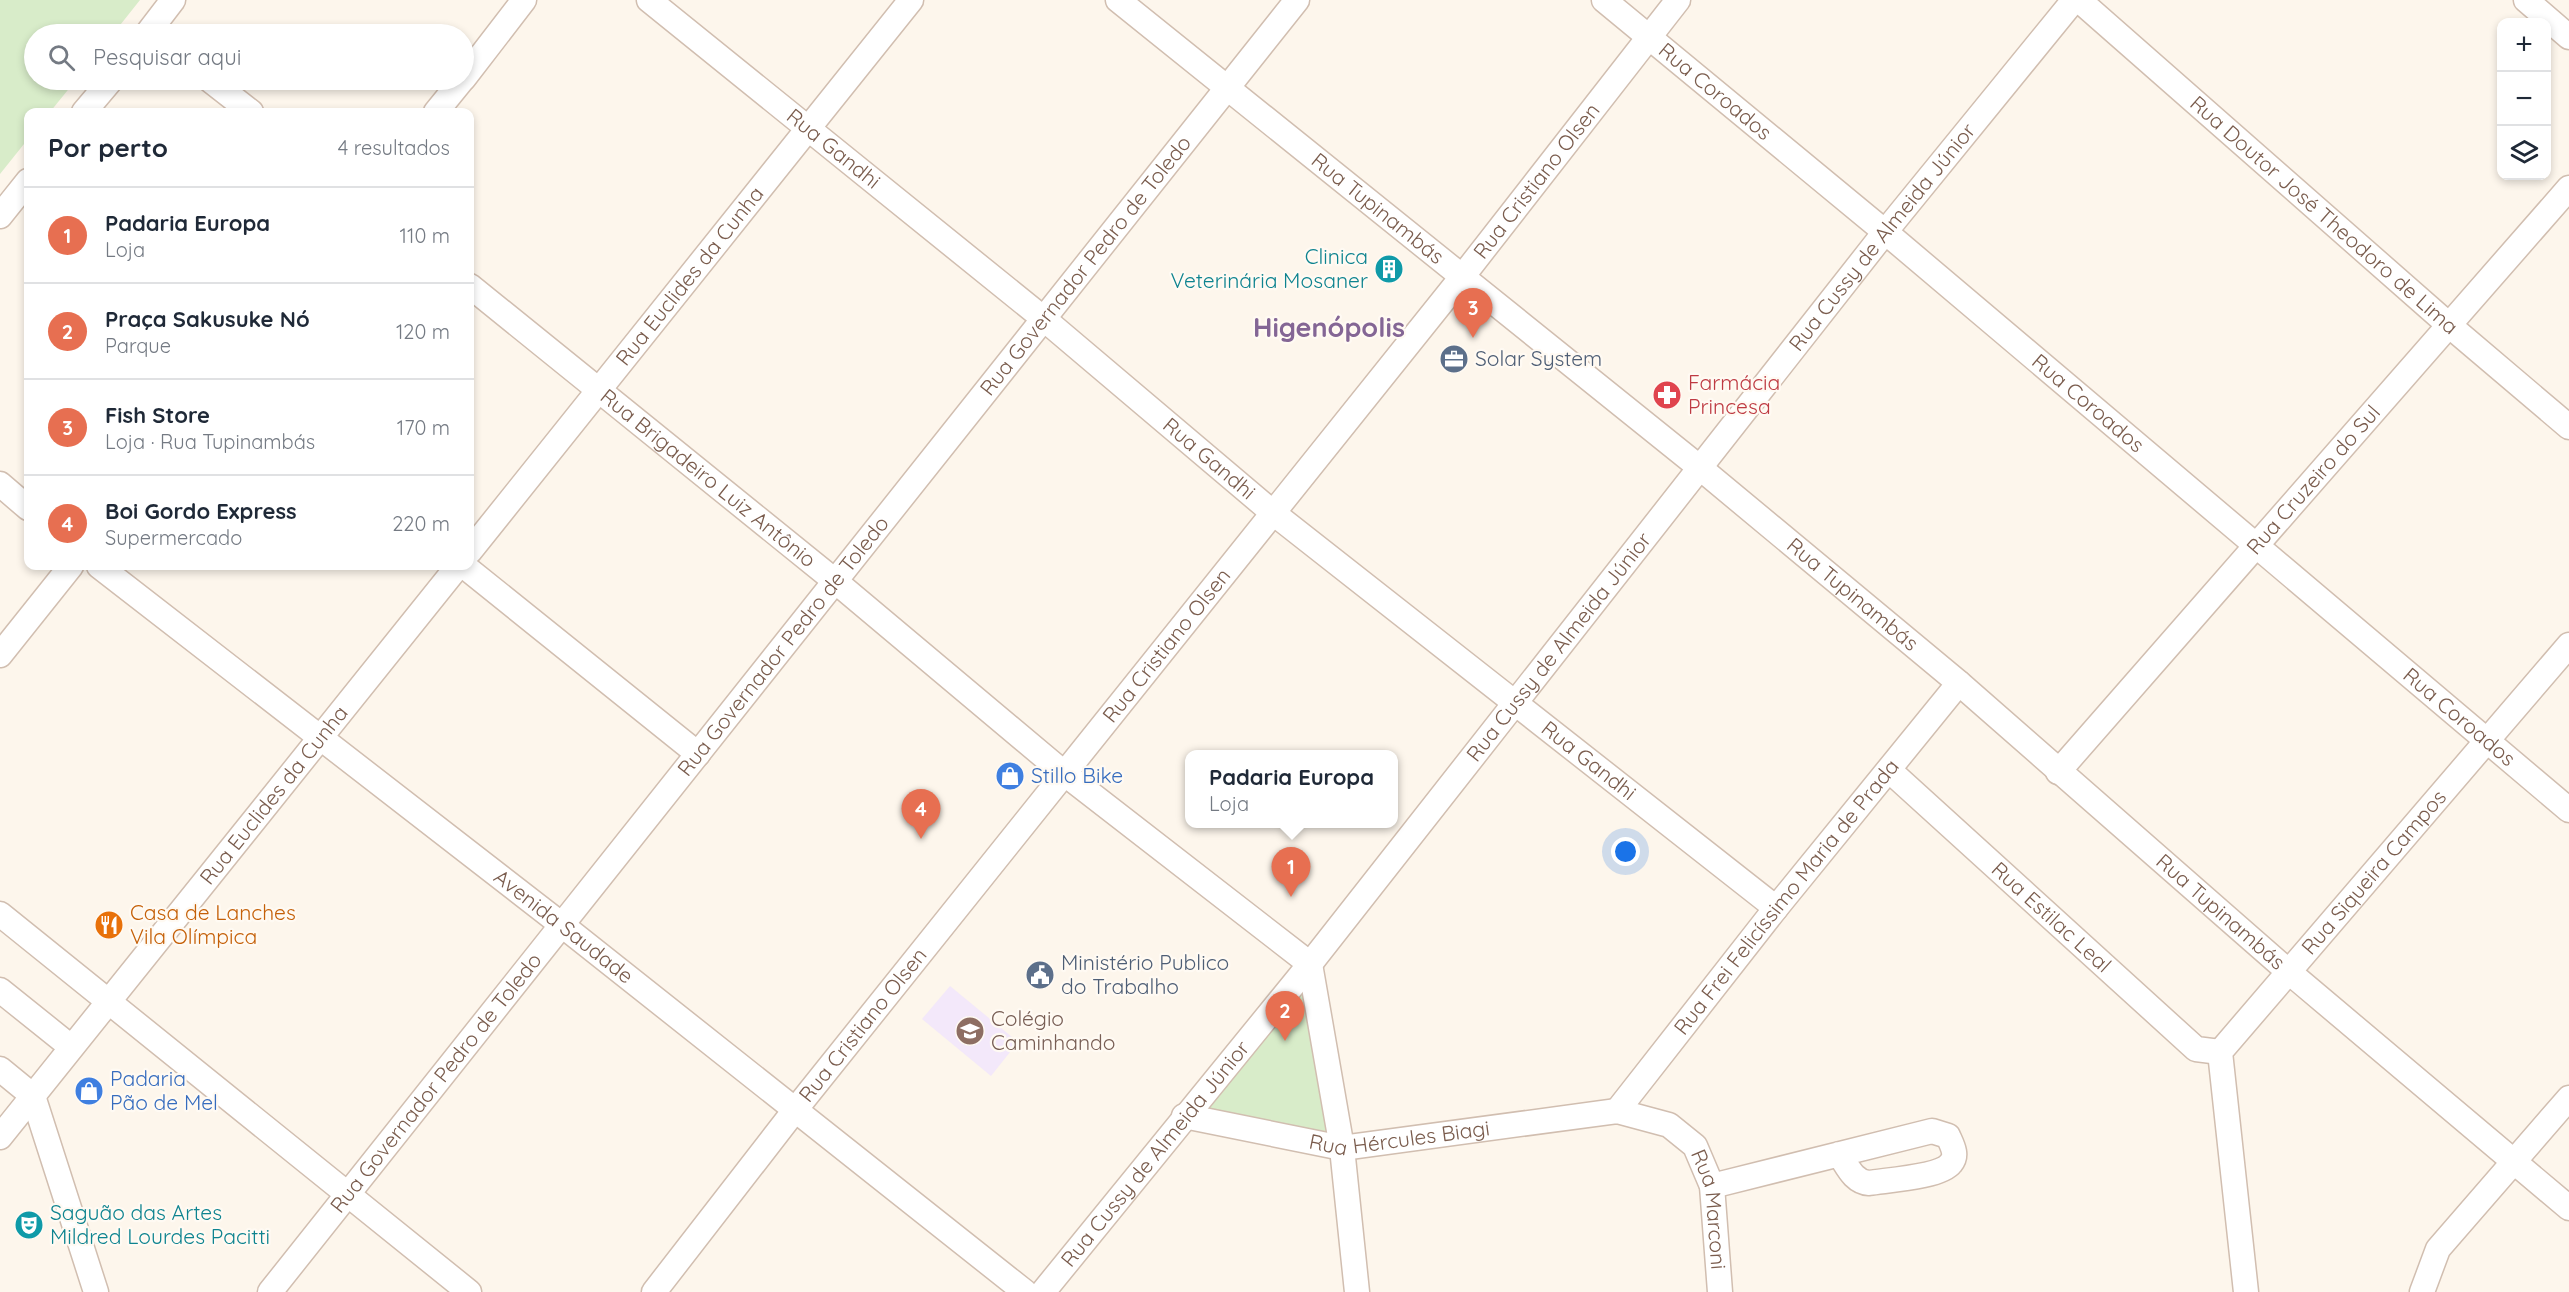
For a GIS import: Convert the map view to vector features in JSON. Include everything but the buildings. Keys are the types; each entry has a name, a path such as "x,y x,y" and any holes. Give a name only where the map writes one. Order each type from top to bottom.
{"street":[{"path":"156,24 173,0"},
{"path":"474,65 524,0"},
{"name":"Rua Gandhi","path":"649,0 1044,319 1272,512 1776,908"},
{"name":"Rua Euclides da Cunha","path":"474,546 911,0"},
{"name":"Rua Tupinambás","path":"1118,0 1699,467 1959,683 2289,972 2569,1208"},
{"name":"Rua Governador Pedro de Toledo","path":"270,1292 1297,0"},
{"name":"Rua Coroados","path":"1604,0 1885,232 2488,739 2569,810"},
{"name":"Rua Cristiano Olsen","path":"654,1292 795,1110 1462,277 1678,0"},
{"name":"Rua Cussy de Almeida Júnior","path":"1043,1292 1310,964 1885,232 2074,0"},
{"name":"Rua Doutor José Theodoro de Lima","path":"2079,0 2450,326 2569,427"},
{"path":"2526,0 2569,37"},
{"path":"87,108 103,90"},
{"path":"223,90 246,108"},
{"path":"439,108 454,90"},
{"name":"Rua Cruzeiro do Sul","path":"2058,772 2569,188"},
{"path":"14,210 24,189"},
{"name":"Rua Brigadeiro Luiz Antônio","path":"474,289 835,581 1065,774 1310,964"},
{"path":"0,484 24,505"},
{"path":"0,655 68,570"},
{"name":"Avenida Saudade","path":"104,570 562,925 1024,1292"},
{"name":"Rua Euclides da Cunha","path":"0,1137 455,570"},
{"path":"469,570 698,754"},
{"name":"Rua Siqueira Campos","path":"2220,1052 2569,645"},
{"name":"Rua Frei Felicíssimo Maria de Prada","path":"1617,1112 1776,908 1959,683"},
{"name":"Rua Estilac Leal","path":"1889,770 2196,1049 2220,1052"},
{"path":"0,914 469,1292"},
{"path":"1310,964 1342,1148 1357,1292"},
{"path":"0,990 71,1047"},
{"path":"2220,1052 2246,1292"},
{"path":"0,1069 33,1096 96,1292"},
{"path":"2422,1292 2438,1249 2569,1098"},
{"name":"Rua Hércules Biagi","path":"1184,1116 1342,1148 1617,1112"},
{"name":"Rua Marconi","path":"1617,1112 1669,1125 1695,1146 1712,1186 1720,1292"},
{"path":"1712,1186 1839,1154"}],"shaded area":[{"name":"Colégio Caminhando","path":"950,986 1018,1042 991,1076 922,1019"}],"green space":[{"path":"0,0 140,0 121,24 24,24 24,90 68,90 53,108 24,108 24,144 0,174"},
{"path":"1309,968 1339,1146 1190,1114"}],"place":[{"name":"Clinica Veterinária Mosaner","path":"1389,269"},
{"name":"Fish Store","path":"1473,338"},
{"name":"Solar System","path":"1454,359"},
{"name":"Farmácia Princesa","path":"1667,395"},
{"name":"Stillo Bike","path":"1010,776"},
{"name":"Boi Gordo Express","path":"921,839"},
{"name":"Padaria Europa","path":"1291,897"},
{"name":"Casa de Lanches Vila Olímpica","path":"109,925"},
{"name":"Ministério Publico do Trabalho","path":"1040,975"},
{"name":"Colégio Caminhando","path":"970,1031"},
{"name":"Praça Sakusuke Nó","path":"1285,1041"},
{"name":"Padaria Pão de Mel","path":"89,1091"},
{"name":"Saguão das Artes Mildred Lourdes Pacitti","path":"29,1225"}],"district":[{"name":"Higenópolis","path":"1329,328"}]}
